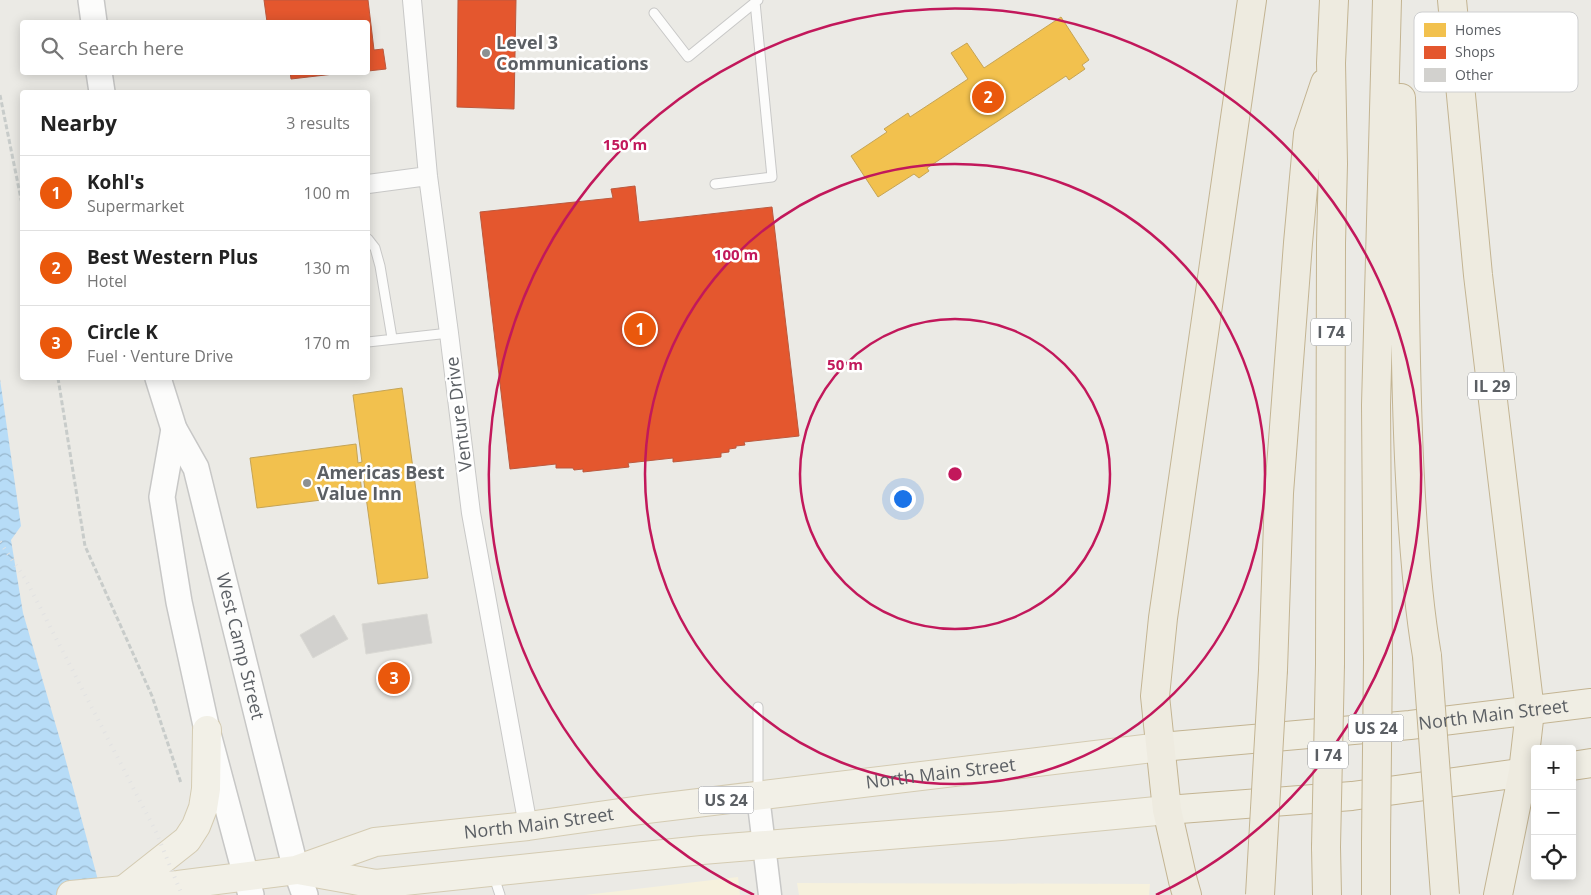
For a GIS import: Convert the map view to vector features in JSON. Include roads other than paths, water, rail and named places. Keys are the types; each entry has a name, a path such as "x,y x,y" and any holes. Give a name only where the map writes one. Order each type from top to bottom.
{"highway":[{"path":"1187,895 1167,810 1155,696 1163,618 1252,0"},
{"name":"I 74","path":"1327,895 1333,164 1331,62 1334,0"},
{"path":"1376,895 1378,659 1376,405 1387,0"},
{"path":"1397,0 1404,178 1407,424 1420,616 1427,656 1446,895"},
{"path":"1260,895 1273,670 1280,484 1308,134 1331,62"},
{"name":"IL 29","path":"1461,92 1477,266 1530,711 1529,772"},
{"name":"North Main Street","path":"1161,747 1410,725 1591,703"},
{"path":"1576,765 1591,763"},
{"path":"1498,895 1529,772"},
{"name":"North Main Street","path":"1167,810 1237,803 1352,796 1529,772"}],"main road":[{"path":"91,0 94,20"},
{"path":"99,75 102,90"},
{"name":"West Camp Street","path":"159,380 174,428 196,468 300,882"},
{"name":"West Camp Street","path":"174,428 162,497 179,602 207,730 248,886"},
{"path":"125,889 187,840 196,826 203,808 206,789 207,730"},
{"name":"North Main Street","path":"300,882 374,842 528,826 648,809 1161,747"},
{"name":"North Main Street","path":"71,895 178,885 248,886 300,882 376,884 406,888 497,884 702,850 1167,810"}],"street":[{"name":"Venture Drive","path":"412,0 428,176 471,513 528,826"},
{"path":"370,184 428,176"},
{"path":"758,796 770,895"}],"lane":[{"path":"654,13 688,57 757,1"},
{"path":"715,184 772,177 757,1"},
{"path":"370,242 375,248 380,266 392,338"},
{"path":"370,342 449,333"},
{"path":"758,707 758,796"}],"water":[{"path":"0,379 21,526 11,540 23,613 61,743 102,895 0,895"}],"railway":[{"path":"0,542 26,580 156,832 182,895"}],"place":[{"name":"Level 3 Communications","path":"486,53"},
{"name":"Best Western Plus","path":"988,97"},
{"name":"Kohl's","path":"640,329"},
{"name":"Americas Best Value Inn","path":"307,483"},
{"name":"Circle K","path":"394,678"}]}
